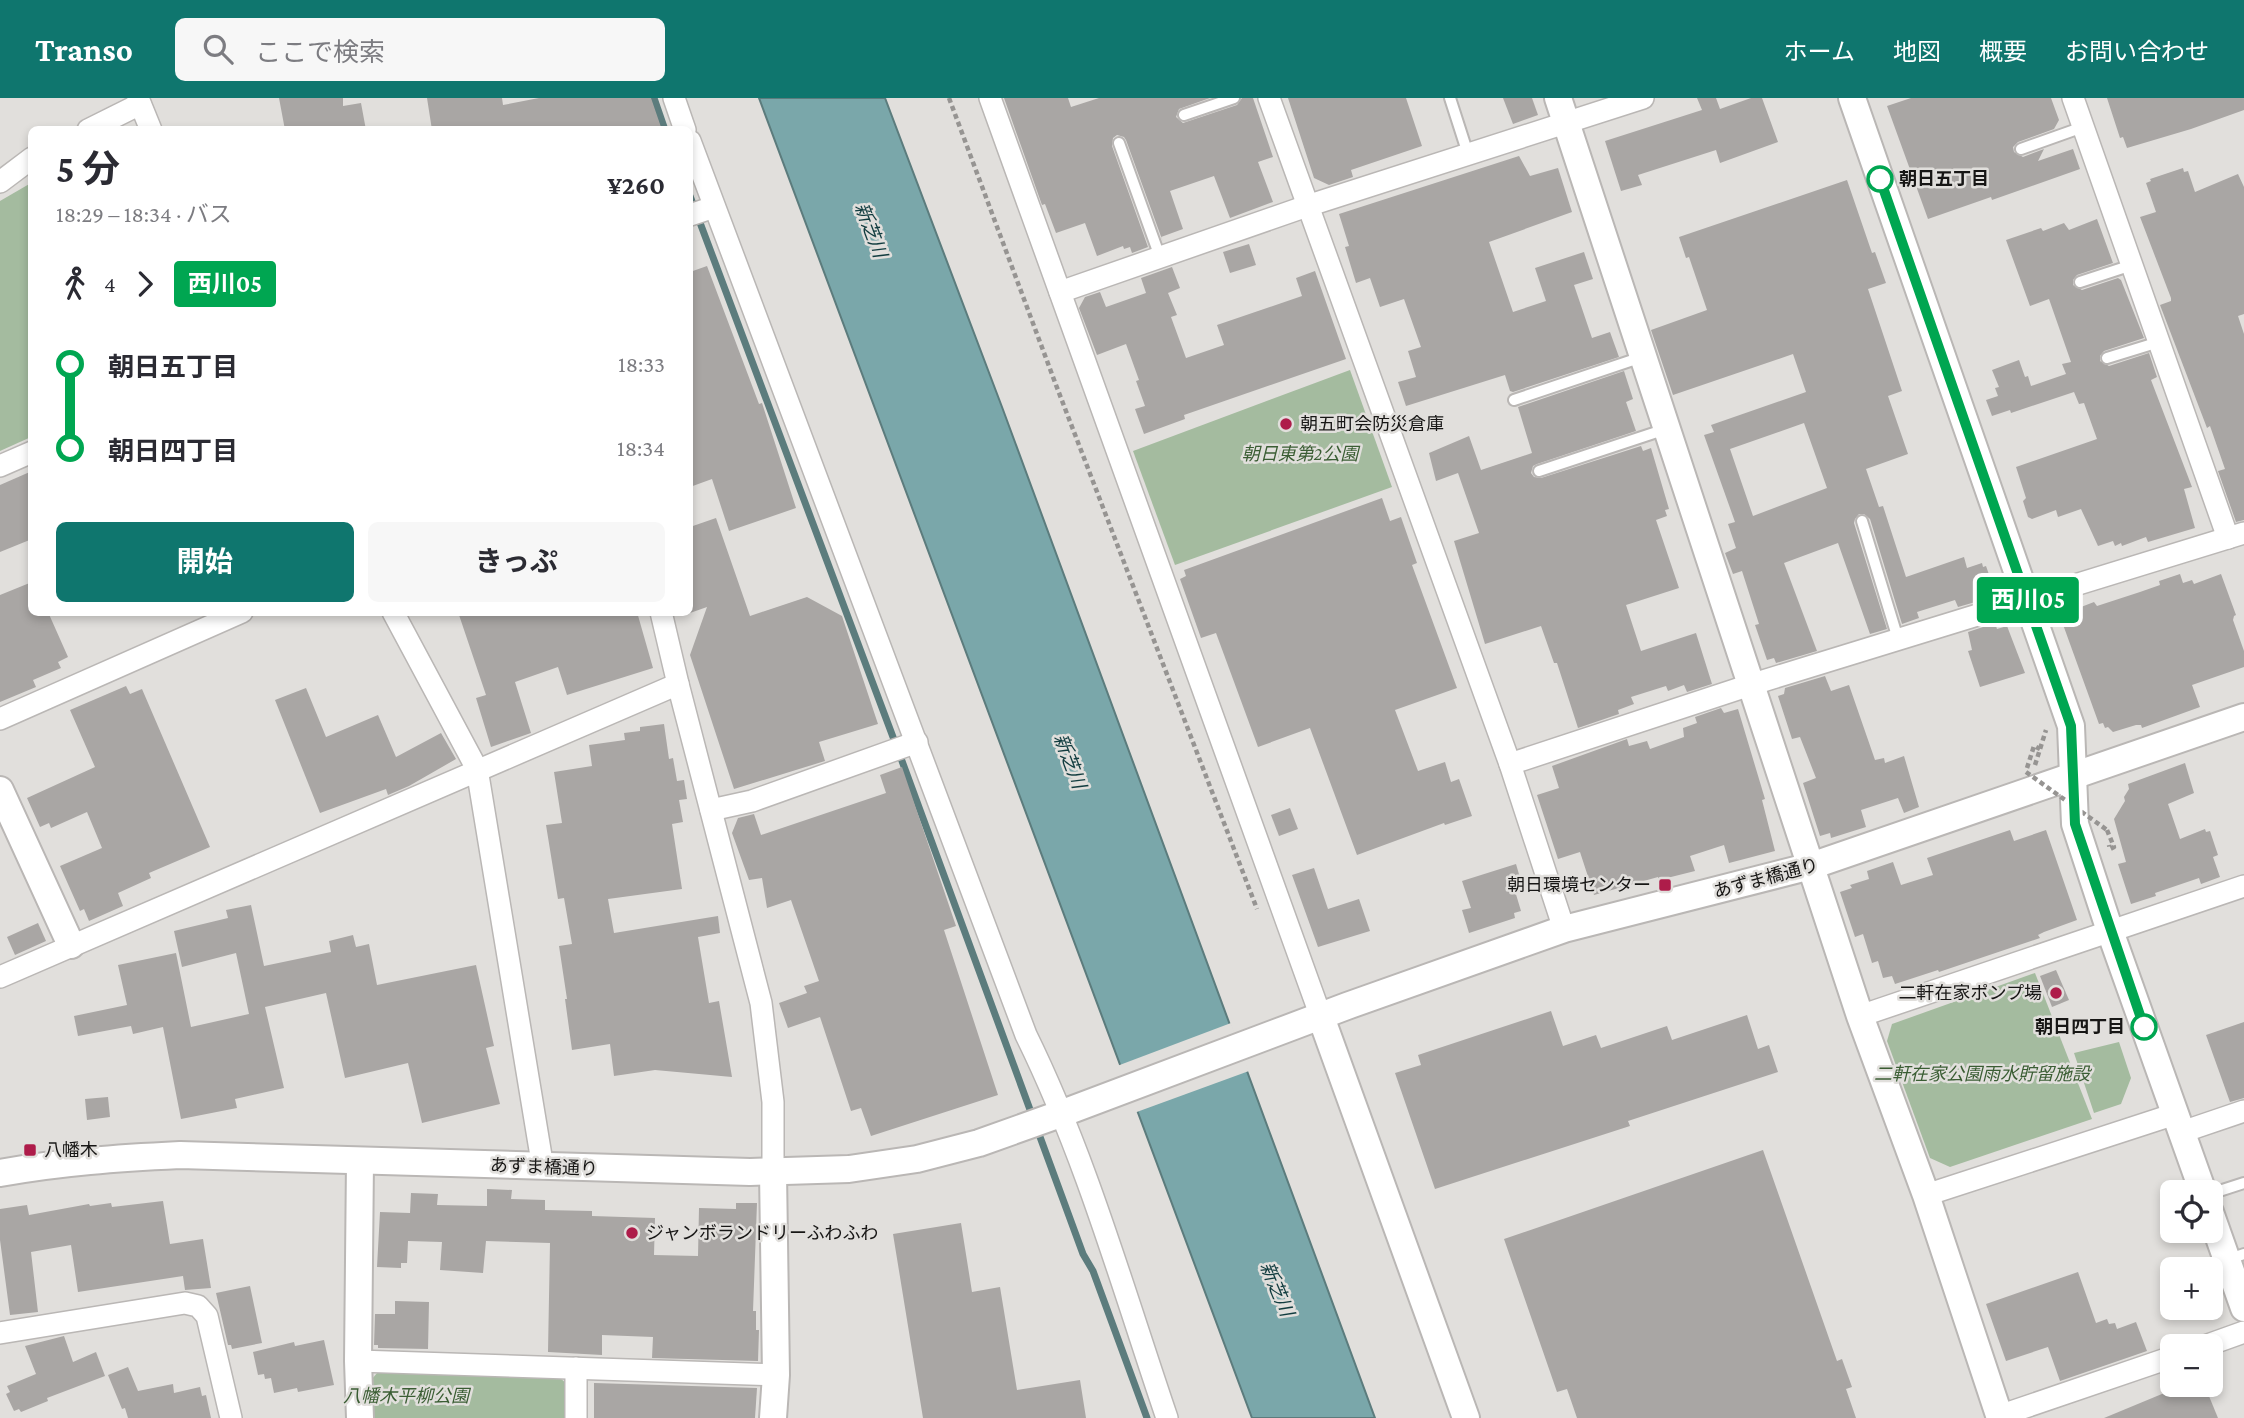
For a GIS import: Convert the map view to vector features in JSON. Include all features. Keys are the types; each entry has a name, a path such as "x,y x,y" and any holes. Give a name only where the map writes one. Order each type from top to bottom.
{"street":[{"path":"674,98 684,126"},
{"path":"990,98 1466,1418"},
{"path":"1269,98 1510,764 1564,929"},
{"path":"1060,292 1307,206 1468,154 1562,110 1643,98"},
{"path":"1852,98 2071,726 2075,824 2199,1180"},
{"path":"1510,764 1750,685 2236,536 2159,342 2073,98"},
{"path":"95,126 139,101 149,126"},
{"path":"1562,110 1860,1016 1926,1195 2000,1417 2160,1361"},
{"path":"693,149 1026,1035 1072,1110 1167,1418"},
{"path":"0,182 28,161"},
{"path":"693,214 714,207"},
{"path":"0,466 28,454"},
{"path":"0,719 233,616"},
{"path":"395,616 477,769 543,1168"},
{"path":"662,616 761,1003 773,1102 776,1375 773,1418"},
{"path":"0,977 678,684"},
{"name":"あずま橋通り","path":"0,1173 110,1158 180,1155 543,1168 773,1172 849,1169 917,1159 979,1143 1072,1110 1564,929 1811,866 2244,717"},
{"path":"711,810 752,801 917,743"},
{"path":"0,790 71,945"},
{"path":"1860,1016 2244,886"},
{"path":"1926,1195 2178,1123 2244,1111"},
{"path":"360,1161 360,1418"},
{"path":"2223,1234 2236,1257 2244,1308"},
{"path":"0,1333 185,1303 198,1306 207,1316 231,1418"},
{"path":"2223,1340 2244,1332"},
{"path":"358,1361 776,1375"},
{"path":"576,1368 576,1418"}],"lane":[{"path":"1184,115 1234,98"},
{"path":"1450,98 1468,154"},
{"path":"2021,149 2083,127"},
{"path":"1119,144 1160,257"},
{"path":"2080,282 2132,265"},
{"path":"2107,358 2159,342"},
{"path":"1514,400 1642,356"},
{"path":"1539,471 1666,428"},
{"path":"1862,520 1898,639"},
{"path":"2223,1190 2244,1183"}],"path":[{"path":"949,98 1055,385 1260,918"},
{"path":"2035,766 2047,729"},
{"path":"2040,749 2034,746 2026,772 2105,831"}],"green space":[{"path":"28,185 28,438 0,451 0,201"},
{"name":"朝日東第2公園","path":"1350,370 1392,487 1175,565 1133,451"},
{"name":"二軒在家公園雨水貯留施設","path":"2035,973 2092,1119 1950,1167 1930,1158 1887,1041 1892,1024"},
{"path":"2119,1042 2131,1078 2121,1104 2094,1113 2074,1053"},
{"name":"八幡木平柳公園","path":"378,1372 560,1378 567,1384 567,1418 372,1418 371,1380"}],"water":[{"name":"新芝川","path":"759,98 885,98 1002,407 1375,1418 1252,1418"}],"pier":[{"path":"1231,1023 1249,1071 1134,1113 1117,1066"}],"building":[{"path":"279,98 343,98 343,106 361,103 365,126 284,126"},
{"path":"427,98 502,98 503,105 539,98 651,98 661,126 431,126"},
{"path":"1004,98 1068,98 1071,107 1099,98 1210,98 1179,109 1176,117 1183,123 1237,105 1242,98 1253,98 1273,157 1258,162 1273,202 1230,218 1214,176 1170,191 1183,229 1161,237 1126,140 1117,135 1113,138 1112,146 1148,247 1132,253 1130,247 1124,249 1123,246 1097,256 1085,223 1056,233 1045,204 1042,205"},
{"path":"1288,98 1406,98 1422,146 1351,170 1353,177 1329,185 1314,178"},
{"path":"1503,98 1532,98 1538,115 1513,124"},
{"path":"1697,98 1716,98 1720,109 1751,98 1762,98 1778,142 1720,163 1716,150 1638,175 1642,185 1621,191 1605,141 1702,110"},
{"path":"1911,98 2051,98 2059,120 2054,129 2018,142 2013,147 2014,152 2023,157 2044,149 2038,161 2073,149 2080,169 1928,219 1887,106"},
{"path":"2107,98 2244,98 2244,110 2127,148 2123,137 2120,138"},
{"path":"1519,156 1530,176 1558,168 1572,212 1489,242 1513,312 1546,301 1535,268 1584,252 1593,279 1574,285 1592,338 1610,332 1619,357 1513,392 1510,391 1505,375 1406,406 1398,382 1416,377 1408,351 1421,347 1404,299 1380,307 1370,278 1356,283 1339,214"},
{"path":"2183,168 2184,172 2188,171 2195,192 2238,174 2244,187 2244,314 2238,316 2244,334 2244,520 2236,522 2218,471 2225,469 2210,426 2207,428 2160,305 2171,301 2171,298 2140,217 2156,212 2146,183 2151,181 2150,179"},
{"path":"1847,180 1872,253 1875,252 1886,283 1868,289 1902,391 1888,396 1908,454 1866,469 1879,507 1883,506 1906,577 1964,557 1967,568 1982,563 1983,567 1986,566 1993,586 1986,599 1958,607 1955,600 1917,612 1919,618 1902,624 1870,519 1859,514 1854,523 1887,629 1870,634 1838,543 1784,563 1817,651 1776,663 1774,658 1767,660 1742,571 1733,574 1725,553 1736,548 1728,524 1735,522 1704,435 1714,432 1711,425 1806,392 1793,354 1673,395 1651,330 1707,310 1689,257 1686,258 1679,237","holes":["1804,423 1827,488 1753,516 1730,449"]},
{"path":"2097,219 2113,263 2077,275 2073,285 2082,290 2118,278 2121,280 2144,338 2104,351 2100,361 2109,366 2149,353 2157,377 2151,380 2192,487 2184,489 2195,528 2148,542 2146,537 2122,546 2121,543 2115,546 2113,541 2098,546 2081,509 2058,517 2056,510 2032,519 2028,517 2023,501 2026,498 2016,467 2097,439 2084,403 2079,404 2074,392 2011,413 2010,410 1992,416 1986,400 1998,396 1995,388 1999,387 1992,370 2019,360 2031,386 2066,374 2062,364 2071,362 2049,299 2030,306 2006,240 2064,223 2069,230"},
{"path":"1249,244 1256,265 1230,273 1223,252"},
{"path":"707,266 759,404 762,403 796,508 729,531 712,479 693,486 693,271"},
{"path":"1172,267 1180,288 1168,293 1177,315 1171,317 1186,358 1224,345 1217,325 1302,296 1296,278 1315,271 1346,359 1184,415 1185,419 1144,434 1135,409 1145,406 1126,344 1097,355 1079,308 1085,297 1100,292 1106,307 1146,293 1141,278"},
{"path":"1624,371 1633,399 1626,402 1636,431 1537,464 1533,466 1531,473 1534,477 1541,478 1641,446 1643,451 1651,448 1669,509 1665,510 1667,516 1656,520 1679,588 1626,605 1641,651 1696,633 1712,684 1687,692 1684,685 1668,691 1666,686 1631,697 1634,704 1618,710 1619,714 1578,728 1557,663 1554,663 1541,626 1485,644 1454,541 1479,533 1458,473 1436,481 1429,453 1469,436 1481,470 1532,453 1518,407"},
{"path":"28,473 28,541 0,552 0,485"},
{"path":"1382,498 1390,521 1401,517 1417,563 1412,565 1457,688 1395,710 1418,771 1445,762 1451,782 1459,779 1472,816 1445,825 1444,823 1357,855 1310,728 1258,747 1216,633 1201,638 1180,579 1186,576 1184,570"},
{"path":"716,518 750,616 807,597 842,616 878,724 819,742 825,761 734,789 690,655 707,607 693,612 693,526"},
{"path":"2180,574 2183,583 2192,580 2194,584 2221,574 2236,615 2233,620 2244,651 2244,667 2192,685 2200,707 2142,728 2141,725 2136,725 2113,732 2108,727 2105,728 2103,723 2099,724 2061,619 2064,618 2063,614 2094,602 2097,606 2140,592 2160,585 2159,581"},
{"path":"28,584 28,616 50,616 68,657 58,662 61,668 33,680 36,687 0,702 0,595"},
{"path":"459,616 638,616 653,668 567,695 558,667 515,682 531,733 491,747 476,698 486,695"},
{"path":"1995,623 1997,629 2007,626 2025,673 1980,687 1968,651 1972,650 1968,632"},
{"path":"1825,676 1831,691 1849,685 1875,760 1884,758 1885,763 1904,756 1919,807 1904,813 1898,798 1861,810 1866,827 1831,838 1830,833 1820,836 1803,783 1816,778 1800,737 1792,739 1778,696 1784,694 1785,688"},
{"path":"126,686 130,694 142,689 210,847 149,873 151,878 118,893 123,906 89,921 84,909 80,911 60,866 102,848 87,812 51,828 49,823 40,827 27,798 95,767 70,710"},
{"path":"306,688 326,737 378,715 396,757 441,733 456,759 388,795 386,789 320,813 275,700"},
{"path":"1721,708 1724,713 1738,709 1765,799 1762,800 1775,851 1729,863 1724,845 1690,856 1695,871 1659,880 1658,877 1594,895 1580,852 1558,859 1537,795 1559,788 1552,766 1627,739 1629,746 1647,741 1650,749 1684,737 1683,728 1697,723 1695,717"},
{"path":"664,724 669,759 673,758 677,781 684,780 687,799 679,800 683,822 672,824 682,889 608,899 614,933 718,916 720,933 698,937 709,1003 719,1001 732,1077 655,1070 614,1076 610,1044 572,1050 559,946 572,944 564,898 558,899 546,825 562,823 554,772 592,766 589,745 625,740 624,733 640,731 640,727"},
{"path":"2185,763 2194,793 2168,804 2180,839 2205,829 2206,832 2210,831 2218,855 2213,857 2220,877 2201,884 2199,878 2131,904 2118,864 2126,862 2114,819 2125,801 2128,784"},
{"path":"902,767 956,926 944,930 998,1095 871,1136 861,1108 851,1111 820,1017 788,1028 779,1003 807,993 804,986 819,981 791,900 767,908 762,878 749,880 732,833 738,818 754,814 761,835 886,793 880,775"},
{"path":"1290,808 1298,829 1279,836 1271,815"},
{"path":"2010,830 2014,841 2046,830 2077,920 2044,932 2038,935 2040,938 1939,972 1938,970 1895,984 1892,976 1883,978 1878,961 1872,963 1863,934 1855,937 1840,892 1852,888 1850,885 1869,879 1867,871 1893,862 1901,885 1933,875 1927,858"},
{"path":"1516,864 1523,888 1515,891 1521,911 1514,913 1515,918 1469,933 1462,910 1471,908 1462,881"},
{"path":"1314,868 1328,909 1359,899 1370,931 1318,947 1292,875"},
{"path":"251,905 264,966 331,952 329,941 353,935 356,947 369,944 377,985 476,965 494,1046 486,1048 500,1104 422,1123 408,1063 345,1078 326,993 265,1007 284,1088 235,1099 237,1108 181,1119 163,1027 133,1034 131,1026 78,1036 74,1016 127,1005 118,965 176,953 191,1027 249,1014 236,953 182,967 174,931 228,918 226,910"},
{"path":"38,923 46,941 15,955 7,937"},
{"name":"二軒在家ポンプ場","path":"2056,970 2069,1000 2052,1007 2040,976"},
{"path":"1551,1011 1563,1046 1596,1035 1601,1048 1667,1026 1672,1040 1747,1015 1758,1049 1769,1045 1778,1072 1628,1121 1630,1126 1435,1189 1395,1073 1421,1065 1418,1055"},
{"path":"2244,1022 2244,1098 2230,1102 2206,1035"},
{"path":"108,1097 110,1117 87,1120 85,1099"},
{"path":"1763,1150 1837,1361 1842,1359 1852,1387 1846,1389 1856,1418 1577,1418 1567,1389 1557,1392 1504,1239"},
{"path":"487,1189 512,1190 511,1199 545,1200 545,1210 592,1211 592,1216 655,1218 654,1255 698,1256 699,1208 736,1209 736,1203 757,1203 753,1311 756,1311 756,1330 759,1330 758,1361 652,1358 653,1337 602,1335 602,1355 548,1352 550,1243 486,1241 483,1273 440,1270 442,1242 408,1241 407,1263 401,1263 401,1268 377,1267 380,1212 410,1213 411,1193 438,1194 437,1205 487,1206"},
{"path":"163,1201 170,1244 203,1239 211,1288 185,1290 183,1276 78,1292 71,1245 31,1252 38,1312 10,1315 0,1240 0,1209 27,1205 29,1215 89,1204 111,1203 112,1207"},
{"path":"961,1223 972,1292 1000,1287 1017,1390 1080,1380 1086,1418 923,1418 893,1234"},
{"path":"2078,1272 2096,1323 2107,1319 2109,1324 2115,1323 2117,1329 2136,1322 2147,1351 2060,1381 2048,1347 2006,1361 1986,1304"},
{"path":"250,1286 262,1343 232,1349 231,1345 228,1345 216,1293"},
{"path":"395,1301 429,1302 428,1349 378,1348 378,1345 374,1345 375,1314 395,1314"},
{"path":"64,1336 73,1362 96,1352 105,1376 47,1398 48,1401 21,1412 19,1409 14,1411 6,1394 10,1392 7,1386 36,1374 25,1346"},
{"path":"324,1340 334,1385 298,1392 297,1388 274,1393 271,1378 265,1379 264,1374 258,1375 253,1352 294,1342 295,1346"},
{"path":"128,1367 138,1391 173,1384 174,1393 200,1387 202,1396 206,1395 211,1418 128,1418 108,1375"},
{"path":"594,1383 757,1388 755,1418 594,1418"},
{"path":"2160,1395 2160,1397 2209,1397 2218,1418 2104,1418"}],"waterway":[{"path":"654,98 664,126"},
{"path":"693,204 1083,1254 1093,1271 1147,1418"}],"bus line":[{"name":"西川05","path":"1880,179 2071,726 2075,824 2144,1027"}],"place":[{"name":"朝日五丁目","path":"1880,179"},
{"name":"朝五町会防災倉庫","path":"1286,424"},
{"name":"朝日環境センター","path":"1665,885"},
{"name":"二軒在家ポンプ場","path":"2056,993"},
{"name":"朝日四丁目","path":"2144,1027"},
{"name":"八幡木","path":"30,1150"},
{"name":"ジャンボランドリーふわふわ","path":"632,1233"}]}
